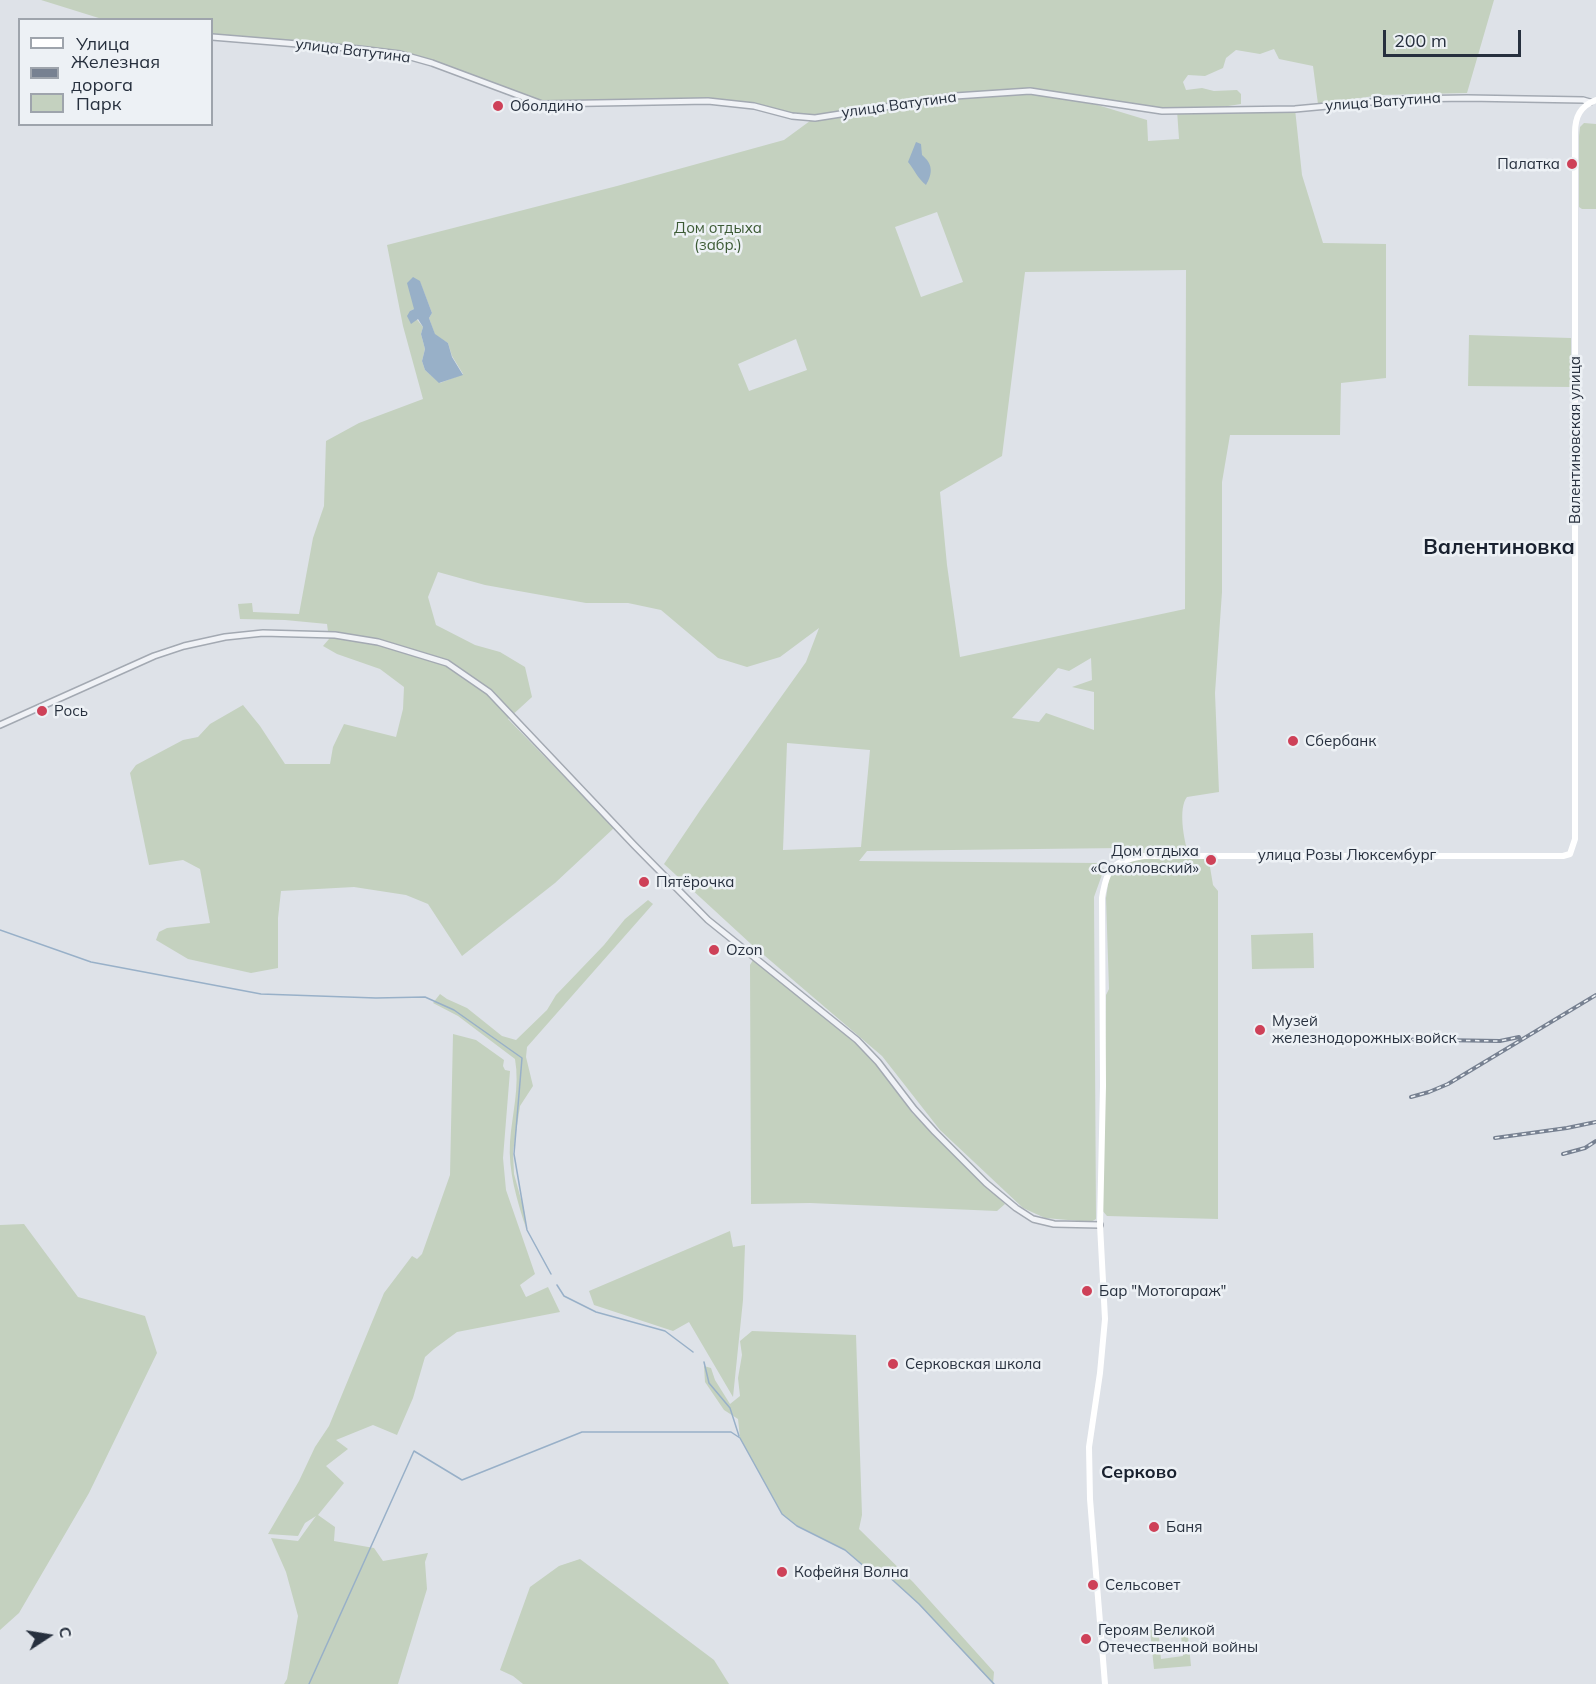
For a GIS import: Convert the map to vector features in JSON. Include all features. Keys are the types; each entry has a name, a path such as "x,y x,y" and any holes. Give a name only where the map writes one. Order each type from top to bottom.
{"main road":[{"name":"Валентиновская улица","path":"1570,854 1575,840 1575,122 1583,107 1593,101"},
{"name":"улица Розы Люксембург","path":"1100,1225 1103,1086 1102,898 1105,879 1114,865 1144,856 1563,856 1570,854"},
{"path":"1100,1225 1105,1302 1104,1336 1089,1447 1090,1498 1105,1684"}],"street":[{"name":"улица Ватутина","path":"213,37 400,54 432,63 542,104 716,101 754,106 792,116 815,118 846,111 955,96 1030,91 1162,111 1295,109 1403,99 1593,101"},
{"path":"0,725 139,662 184,646 225,637 262,633 335,635 378,642 447,663 489,692 708,920 857,1040 878,1062 934,1132 1005,1199 1033,1219 1054,1224 1100,1225"}],"green space":[{"name":"Дом отдыха (забр.)","path":"41,0 1494,0 1467,93 1381,95 1318,104 1313,66 1279,59 1274,49 1260,54 1236,50 1226,58 1223,68 1205,76 1188,75 1183,82 1186,90 1202,88 1214,91 1237,90 1241,94 1241,104 1209,109 1295,109 1302,175 1323,243 1386,244 1386,378 1341,383 1340,435 1230,435 1222,482 1222,592 1215,693 1219,792 1187,797 1182,816 1188,853 1200,854 1210,867 1213,885 1218,891 1218,1219 1107,1216 1101,1209 1106,995 1109,989 1106,898 1110,871 1128,857 1122,848 867,851 859,861 1098,863 1104,869 1094,897 1096,1219 1091,1222 1045,1218 1023,1208 940,1130 882,1056 751,944 664,864 806,662 819,628 780,657 747,667 718,658 661,610 628,603 586,603 485,585 438,572 428,597 436,625 475,645 500,652 525,667 532,697 508,719 614,828 555,883 462,956 428,904 406,895 354,887 281,891 278,918 278,968 251,973 188,959 156,940 159,932 167,928 210,923 200,869 183,860 149,865 130,773 136,765 183,740 198,737 210,724 243,705 285,764 330,764 333,747 344,724 396,737 403,709 404,687 380,669 337,654 323,646 329,639 327,624 240,619 238,604 252,603 253,612 299,614 313,538 324,506 326,441 359,423 423,399 403,326 387,245 784,140 814,118 725,102 542,104 400,54 213,37 213,18 99,18","holes":["1081,100 1177,110 1179,139 1148,141 1147,120","937,212 963,282 921,297 895,227","1186,270 1185,609 960,657 947,565 940,492 1002,456 1025,272","420,282 432,313 429,318 435,335 448,343 452,356 463,374 440,383 425,370 422,361 425,349 421,334 423,327 410,311 414,309","796,339 807,370 749,391 738,364","1091,658 1092,680 1072,687 1094,692 1094,730 1046,713 1039,722 1012,718 1058,668 1069,671","787,743 870,750 861,847 783,850"]},
{"path":"1584,123 1596,124 1596,209 1579,207 1579,136 1580,127"},
{"path":"1469,335 1571,338 1571,387 1468,386"},
{"path":"648,900 653,904 527,1047 526,1057 533,1086 520,1106 513,1152 514,1174 524,1210 526,1228 516,1196 510,1163 517,1080 515,1059 458,1016 433,1003 440,994 467,1008 502,1036 516,1040 547,1010 556,995 604,945 625,919"},
{"path":"1313,933 1314,968 1252,969 1251,935"},
{"path":"753,960 854,1042 877,1065 913,1114 1005,1204 997,1211 810,1203 751,1204 750,965"},
{"path":"453,1034 476,1040 504,1060 505,1070 510,1071 503,1158 506,1190 535,1274 520,1285 526,1297 548,1287 560,1312 457,1332 425,1357 413,1398 397,1435 373,1425 336,1440 348,1449 326,1466 344,1483 318,1515 335,1527 334,1541 374,1548 383,1561 428,1553 425,1562 427,1589 398,1684 284,1684 287,1679 298,1616 286,1572 271,1538 298,1541 316,1516 305,1523 298,1536 268,1534 299,1481 315,1447 329,1426 384,1293 412,1256 417,1259 422,1254 450,1175"},
{"path":"24,1224 78,1297 145,1316 157,1353 89,1493 19,1613 0,1630 0,1225"},
{"path":"730,1231 733,1247 745,1245 743,1300 733,1397 689,1322 673,1331 594,1305 589,1291"},
{"path":"752,1331 856,1335 862,1515 859,1529 913,1582 994,1672 993,1684 919,1604 886,1574 866,1568 845,1550 797,1526 782,1514 740,1438 738,1419 724,1410 705,1382 704,1366 711,1368 715,1380 730,1404 740,1396 738,1378 742,1355 740,1341"},
{"path":"580,1559 714,1660 729,1684 523,1684 500,1670 530,1587 559,1566"},
{"path":"1187,1626 1191,1666 1154,1669 1150,1630","holes":["1181,1635 1183,1656 1161,1659 1159,1637"]}],"water":[{"path":"916,142 921,144 922,155 930,165 931,173 926,185 908,162"},
{"path":"413,277 420,281 432,313 429,318 435,334 448,343 452,357 463,375 439,383 425,370 422,361 425,349 421,334 423,327 418,319 411,324 407,316 414,309 407,283"}],"waterway":[{"path":"0,930 91,962 261,994 376,998 425,997 454,1010 522,1058 514,1154 527,1230 551,1274"},
{"path":"557,1285 564,1296 596,1312 665,1331 693,1352"},
{"path":"704,1362 709,1383 730,1408 739,1436"},
{"path":"309,1684 414,1451 462,1480 582,1432 731,1432 740,1438 782,1514 797,1526 845,1550 866,1568 886,1574 919,1604 994,1684"}],"railway":[{"path":"1411,1097 1448,1084 1596,995"},
{"path":"1376,1039 1500,1041 1519,1037"},
{"path":"1495,1138 1596,1122"},
{"path":"1563,1154 1585,1148 1596,1141"}],"place":[{"name":"Оболдино","path":"498,106"},
{"name":"Палатка","path":"1572,164"},
{"name":"Рось","path":"42,711"},
{"name":"Сбербанк","path":"1293,741"},
{"name":"Дом отдыха «Соколовский»","path":"1211,860"},
{"name":"Пятёрочка","path":"644,882"},
{"name":"Ozon","path":"714,950"},
{"name":"Музей железнодорожных войск","path":"1260,1030"},
{"name":"Бар \"Мотогараж\"","path":"1087,1291"},
{"name":"Серковская школа","path":"893,1364"},
{"name":"Баня","path":"1154,1527"},
{"name":"Кофейня Волна","path":"782,1572"},
{"name":"Сельсовет","path":"1093,1585"},
{"name":"Героям Великой Отечественной войны","path":"1086,1639"}],"district":[{"name":"Валентиновка","path":"1499,548"},
{"name":"Серково","path":"1139,1473"}]}
